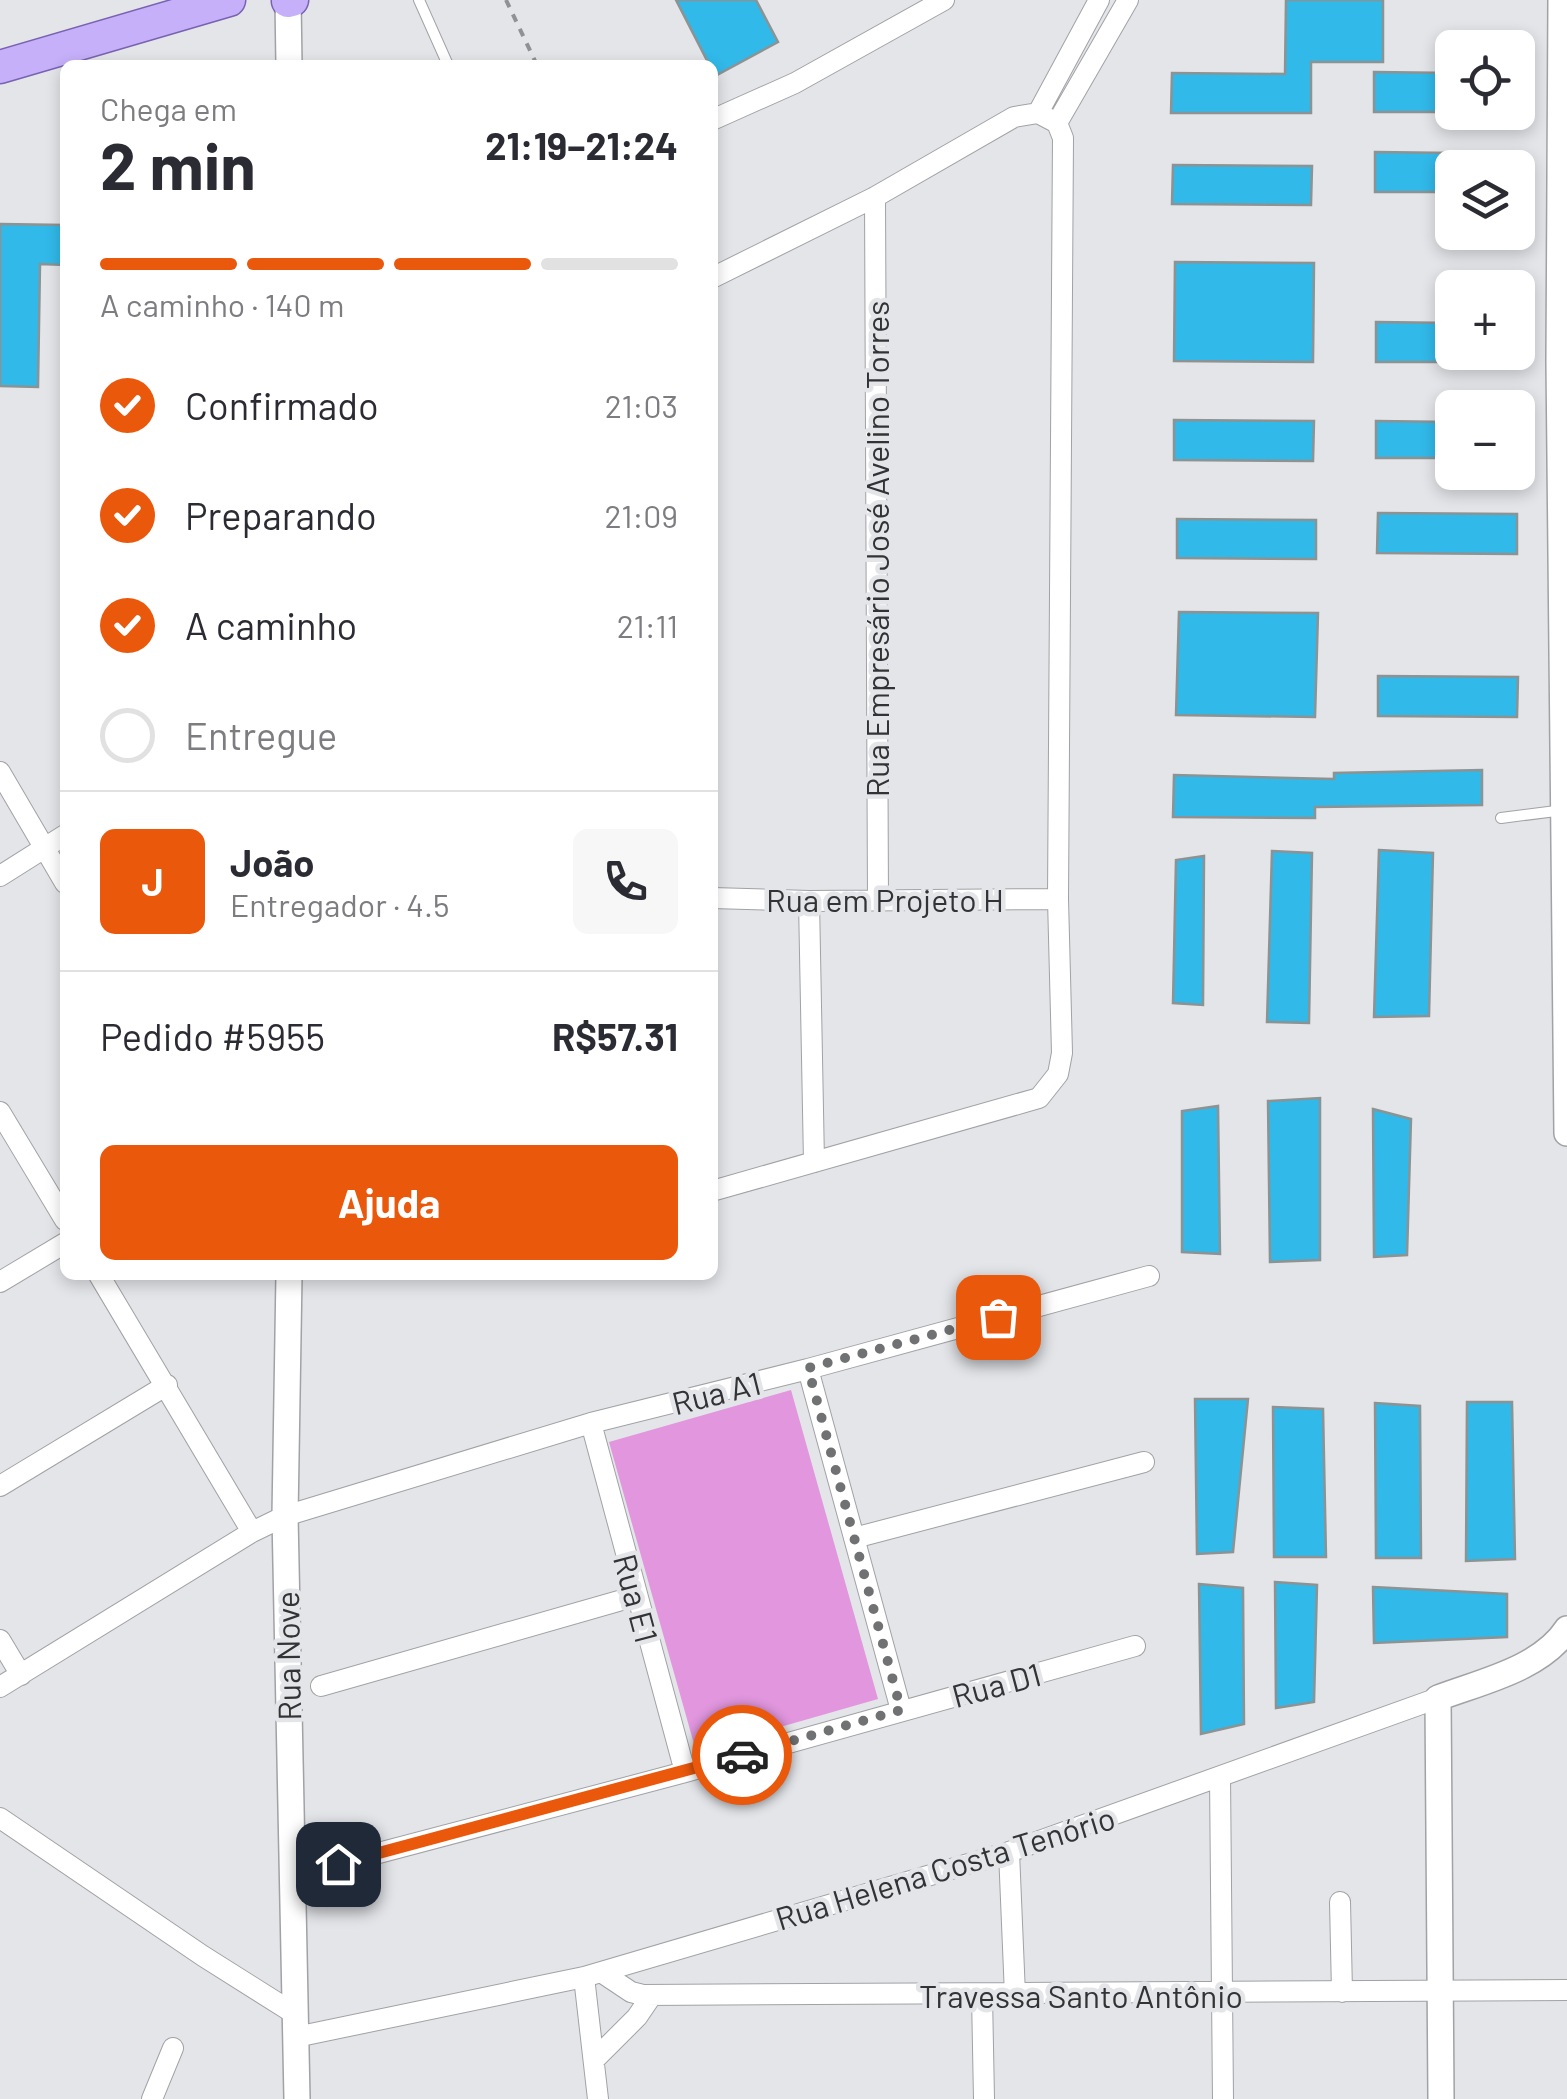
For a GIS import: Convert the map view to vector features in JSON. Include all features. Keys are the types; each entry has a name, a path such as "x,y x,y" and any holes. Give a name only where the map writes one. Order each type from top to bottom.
{"main road":[{"path":"0,44 156,0"},
{"path":"0,68 228,0"}],"street":[{"path":"289,60 290,0"},
{"path":"718,117 796,84 944,0"},
{"path":"1048,118 1098,0"},
{"path":"1048,118 1128,0"},
{"path":"1561,0 1567,1133"},
{"path":"718,275 875,197 1014,116 1048,118 1063,138 1058,899 1062,1053 1058,1074 1039,1098 718,1188"},
{"name":"Rua Empresário José Avelino Torres","path":"875,197 878,901"},
{"path":"0,772 60,875"},
{"path":"0,876 60,838"},
{"name":"Rua em Projeto H","path":"718,898 1058,899"},
{"path":"809,901 814,1162"},
{"path":"0,1112 60,1212"},
{"path":"0,1282 60,1246"},
{"name":"Rua A1","path":"0,1687 252,1532 285,1516 592,1423 1149,1276"},
{"path":"102,1280 252,1532"},
{"name":"Rua Nove","path":"289,1280 285,1516 297,2099"},
{"path":"808,1368 901,1710"},
{"path":"0,1486 167,1385"},
{"name":"Rua E1","path":"592,1423 685,1772"},
{"path":"854,1538 1144,1462"},
{"path":"322,1686 636,1596"},
{"name":"Rua Helena Costa Tenório","path":"296,2025 592,1974 1009,1852 1438,1698 1532,1660 1556,1645 1567,1629"},
{"path":"0,1640 21,1675"},
{"name":"Rua D1","path":"338,1864 1135,1646"},
{"path":"1438,1698 1441,2099"},
{"path":"1220,1777 1222,2099"},
{"path":"0,1818 203,1956 296,2025"},
{"path":"1009,1852 1014,1995"},
{"path":"1340,1902 1342,1992"},
{"path":"592,1974 598,2099"},
{"name":"Travessa Santo Antônio","path":"592,1974 631,1992 652,1995 1567,1990"},
{"path":"594,2060 638,2018 652,1995"},
{"path":"982,1996 984,2099"},
{"path":"152,2099 172,2048"}],"lane":[{"path":"419,0 446,60"},
{"path":"1501,818 1564,810"}],"path":[{"path":"506,0 534,60"}],"shaded area":[{"path":"791,1390 878,1699 696,1751 609,1442"}],"building":[{"path":"676,0 756,0 778,42 718,74 718,60 707,60"},
{"path":"1286,0 1383,0 1383,62 1311,62 1311,113 1171,113 1172,73 1285,74"},
{"path":"1374,72 1435,73 1435,112 1374,112"},
{"path":"1375,152 1435,153 1435,192 1375,192"},
{"path":"1173,165 1312,166 1311,205 1172,204"},
{"path":"0,224 60,225 60,265 40,264 38,387 0,386"},
{"path":"1175,262 1314,263 1313,362 1174,361"},
{"path":"1376,322 1435,323 1435,362 1376,362"},
{"path":"1174,420 1314,421 1313,461 1174,460"},
{"path":"1376,421 1435,422 1435,458 1376,458"},
{"path":"1378,513 1517,514 1517,554 1377,553"},
{"path":"1177,519 1316,520 1316,559 1177,558"},
{"path":"1179,612 1318,613 1315,717 1176,715"},
{"path":"1378,676 1518,677 1517,717 1378,716"},
{"path":"1482,770 1482,805 1315,807 1315,818 1173,817 1174,775 1334,779 1334,773"},
{"path":"1379,850 1433,853 1429,1016 1374,1017"},
{"path":"1272,851 1312,853 1309,1023 1267,1022"},
{"path":"1204,856 1203,1005 1173,1003 1176,860"},
{"path":"1320,1098 1320,1260 1270,1262 1268,1101"},
{"path":"1218,1106 1220,1254 1182,1252 1182,1111"},
{"path":"1373,1109 1411,1119 1407,1255 1374,1257"},
{"path":"1195,1399 1248,1399 1233,1552 1197,1554"},
{"path":"1467,1402 1512,1402 1515,1559 1466,1561"},
{"path":"1375,1403 1420,1406 1421,1558 1376,1558"},
{"path":"1273,1407 1323,1409 1326,1557 1274,1557"},
{"path":"1275,1582 1317,1585 1314,1702 1276,1708"},
{"path":"1199,1584 1243,1588 1244,1724 1201,1734"},
{"path":"1373,1587 1507,1594 1507,1637 1374,1643"}],"way so far":[{"path":"742,1755 901,1710 808,1368 998,1317"}],"route":[{"path":"338,1864 742,1755"}]}
